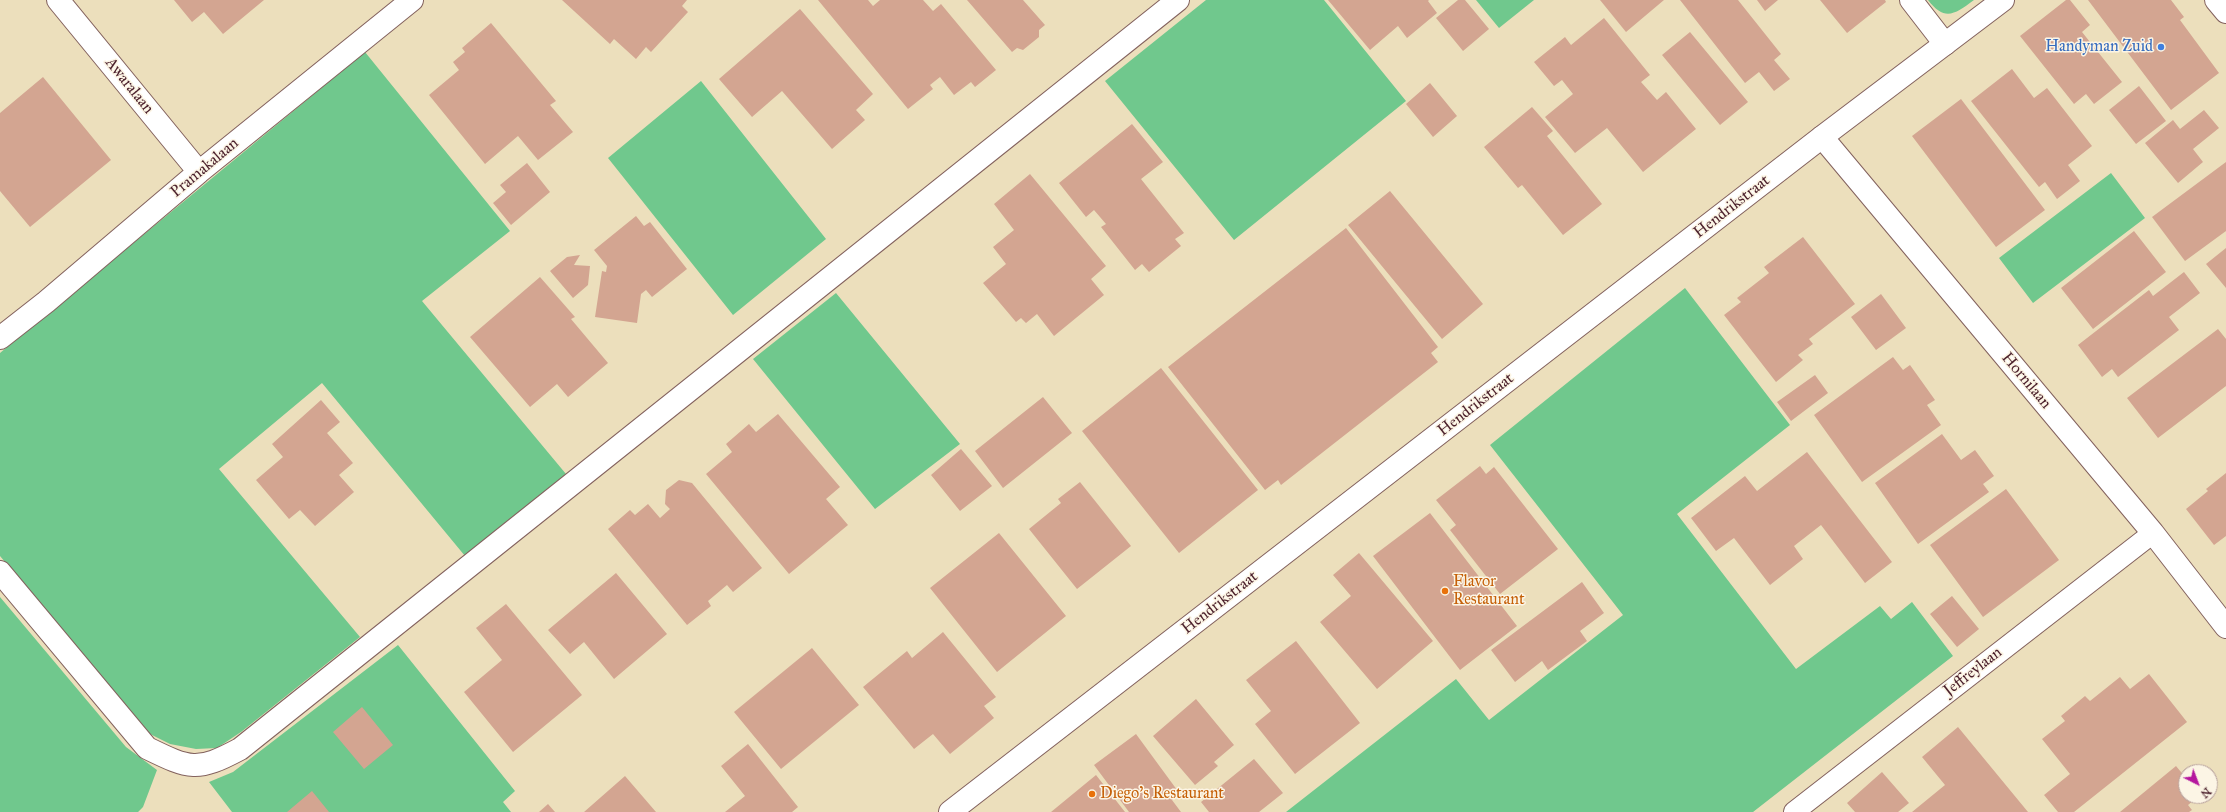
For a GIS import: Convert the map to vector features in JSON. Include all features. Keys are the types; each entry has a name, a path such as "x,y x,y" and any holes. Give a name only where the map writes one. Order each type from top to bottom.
{"street":[{"name":"Awaralaan","path":"58,0 199,172"},
{"name":"Pramakalaan","path":"0,338 46,302 199,172 412,0"},
{"path":"0,572 147,748 170,759 192,766 215,762 246,744 1178,0"},
{"path":"1911,0 1945,44"},
{"name":"Hendrikstraat","path":"950,812 1822,137 2003,0"},
{"path":"2216,0 2226,12"},
{"name":"Hornilaan","path":"1822,137 2153,533 2226,627"}],"lane":[{"name":"Jeffreylaan","path":"1794,812 2153,533"}],"green space":[{"path":"1206,0 1324,0 1406,101 1234,240 1105,81"},
{"path":"1476,0 1534,0 1499,28"},
{"path":"1928,0 1974,0 1956,12 1950,14 1940,11"},
{"path":"365,52 510,231 422,301 566,474 465,556 322,383 219,469 360,637 241,732 217,748 196,749 170,744 148,733 0,556 0,353"},
{"path":"701,81 826,239 733,315 608,158"},
{"path":"2111,173 2145,218 2033,303 1999,258"},
{"path":"1685,288 1790,425 1677,514 1796,669 1880,606 1891,619 1912,602 1953,656 1753,812 1286,812 1456,679 1489,720 1623,615 1490,445"},
{"path":"836,293 960,444 875,509 753,359"},
{"path":"0,597 126,747 157,770 143,807 138,812 0,812"},
{"path":"398,645 515,791 503,802 511,812 232,812 209,782 233,772"}],"building":[{"path":"174,0 264,0 223,34 204,12 192,22"},
{"path":"562,0 687,0 682,6 688,12 651,52 646,47 636,59 614,39 610,44"},
{"path":"818,0 868,0 873,6 880,0 923,0 933,11 941,4 996,70 975,87 971,82 954,95 940,77 930,85 933,89 908,109"},
{"path":"967,0 1023,0 1045,25 1039,30 1039,37 1023,50 1017,48 1012,52"},
{"path":"1328,0 1429,0 1428,1 1437,13 1407,38 1398,26 1370,50"},
{"path":"1458,0 1465,0 1489,29 1463,51 1436,18"},
{"path":"1600,0 1664,0 1626,32"},
{"path":"1680,0 1738,0 1781,54 1774,60 1790,79 1774,91 1759,72 1745,83"},
{"path":"1757,0 1778,0 1765,11"},
{"path":"1820,0 1885,0 1886,2 1847,33"},
{"path":"2066,0 2070,0 2090,25 2082,32 2122,82 2094,104 2086,94 2074,104 2020,36"},
{"name":"Handyman Zuid","path":"2088,0 2171,0 2184,17 2180,20 2219,73 2171,110"},
{"path":"800,9 873,94 856,110 865,120 832,149 782,91 752,117 719,79"},
{"path":"1604,18 1650,75 1641,82 1657,100 1666,92 1696,129 1643,172 1607,128 1575,153 1545,117 1573,94 1562,80 1554,86 1534,62 1565,37 1571,45"},
{"path":"491,23 556,101 550,105 573,132 538,160 518,136 485,164 429,95 459,70 453,62 465,52 462,48"},
{"path":"1690,32 1748,102 1720,125 1662,55"},
{"path":"2012,69 2034,98 2047,88 2092,146 2068,165 2080,181 2057,199 2045,182 2039,187 1971,101"},
{"path":"43,77 111,160 30,227 0,191 0,113"},
{"path":"1430,83 1457,116 1433,137 1406,104"},
{"path":"2139,86 2166,121 2136,144 2109,110"},
{"path":"1961,99 2045,210 1996,247 1912,136"},
{"path":"1532,107 1553,131 1547,136 1602,204 1563,235 1522,185 1518,188 1484,147"},
{"path":"2204,110 2219,128 2193,149 2203,162 2178,183 2145,143 2173,120 2180,129"},
{"path":"1132,124 1163,162 1141,179 1184,233 1175,239 1181,246 1149,272 1142,264 1135,270 1101,227 1106,224 1094,210 1086,217 1059,183"},
{"path":"2226,162 2226,231 2185,261 2152,217"},
{"path":"527,163 550,192 511,225 493,203 506,192 500,185"},
{"path":"1030,174 1106,266 1091,279 1104,295 1054,336 1037,314 1026,323 1021,318 1016,322 983,283 1006,264 993,247 1014,230 994,204"},
{"path":"1390,191 1483,304 1442,339 1348,225"},
{"path":"636,216 644,226 650,222 687,269 652,297 646,290 641,294 637,323 595,317 602,271 606,272 607,266 594,250"},
{"path":"1346,228 1438,347 1431,353 1438,362 1281,485 1278,480 1265,490 1168,367"},
{"path":"2134,231 2166,272 2093,329 2061,288"},
{"path":"1803,237 1855,304 1809,339 1813,344 1798,355 1803,360 1776,382 1724,315 1741,302 1737,298 1769,273 1764,267"},
{"path":"2226,248 2226,288 2206,264"},
{"path":"580,255 574,265 590,266 588,285 573,298 550,271 567,257"},
{"path":"2184,272 2200,293 2169,317 2179,330 2118,377 2112,369 2102,377 2078,345 2149,290 2153,296"},
{"path":"540,277 575,317 571,319 608,363 568,397 557,384 530,407 470,337"},
{"path":"1881,294 1906,328 1876,350 1851,317"},
{"path":"2218,329 2226,339 2226,386 2158,438 2127,398"},
{"path":"1893,357 1903,370 1910,365 1935,400 1927,405 1941,425 1862,482 1814,415"},
{"path":"1161,368 1258,490 1179,553 1082,431"},
{"path":"1815,375 1828,393 1791,421 1777,402"},
{"path":"1043,397 1072,433 1003,488 975,451"},
{"path":"321,400 340,422 327,433 353,463 339,475 354,492 315,526 300,510 289,519 256,480 283,457 272,444"},
{"path":"778,414 840,487 826,499 848,525 789,574 706,474 732,452 726,444 749,424 756,432"},
{"path":"1942,434 1961,460 1975,450 1994,476 1983,484 1989,492 1918,544 1875,483"},
{"path":"961,449 992,486 960,511 931,475"},
{"path":"1807,452 1892,562 1865,583 1821,525 1794,546 1803,559 1770,585 1734,538 1716,551 1691,518 1745,476 1757,491"},
{"path":"1480,466 1486,474 1494,467 1558,549 1500,594 1450,530 1456,525 1436,500"},
{"path":"2226,473 2226,536 2214,545 2186,509 2208,491 2206,489"},
{"path":"679,480 692,483 762,568 733,592 727,585 708,601 711,606 687,625 608,529 630,510 635,515 648,504 660,518 670,509 665,504 666,490"},
{"path":"1080,482 1131,546 1077,589 1029,529 1061,503 1058,499"},
{"path":"2006,489 2059,560 1983,617 1930,545"},
{"name":"Flavor Restaurant","path":"1430,513 1517,626 1460,670 1373,556"},
{"path":"999,533 1066,616 997,672 930,588"},
{"path":"1359,553 1433,641 1377,689 1320,622 1351,596 1333,575"},
{"path":"616,573 667,634 614,679 584,642 570,654 548,630"},
{"path":"1582,582 1604,613 1580,631 1587,641 1548,670 1542,661 1515,682 1491,650"},
{"path":"1952,596 1979,629 1957,647 1930,614"},
{"path":"506,604 582,695 513,752 464,692 502,660 476,628"},
{"path":"943,632 996,697 984,706 994,718 950,754 933,734 914,749 863,687 907,651 912,658"},
{"path":"1296,641 1360,723 1295,774 1255,724 1271,711 1246,680"},
{"path":"812,648 859,705 781,769 734,712"},
{"path":"2149,674 2187,722 2074,812 2058,812 2044,795 2070,774 2042,739 2065,721 2061,716 2085,696 2090,701 2120,677 2130,689"},
{"path":"1196,699 1234,745 1214,762 1218,766 1195,785 1153,736"},
{"path":"362,707 393,745 364,769 333,732"},
{"path":"1958,727 2028,812 1912,812 1945,785 1922,757"},
{"path":"1136,734 1180,794 1172,800 1181,812 1129,812 1094,765"},
{"path":"748,744 798,807 792,812 725,812 745,796 721,766"},
{"path":"1254,759 1283,793 1259,812 1209,812 1201,802"},
{"path":"2176,766 2178,768 2178,804 2189,804 2188,805 2192,810 2189,812 2120,812"},
{"path":"1882,772 1909,803 1898,812 1855,812 1847,803"},
{"name":"Diego's Restaurant","path":"1096,775 1125,812 1051,812"},
{"path":"625,776 656,812 584,812"},
{"path":"312,791 329,812 287,812"},
{"path":"548,804 555,812 539,812"}],"place":[{"name":"Handyman Zuid","path":"2161,47"},
{"name":"Flavor Restaurant","path":"1445,591"},
{"name":"Diego's Restaurant","path":"1092,794"}]}
